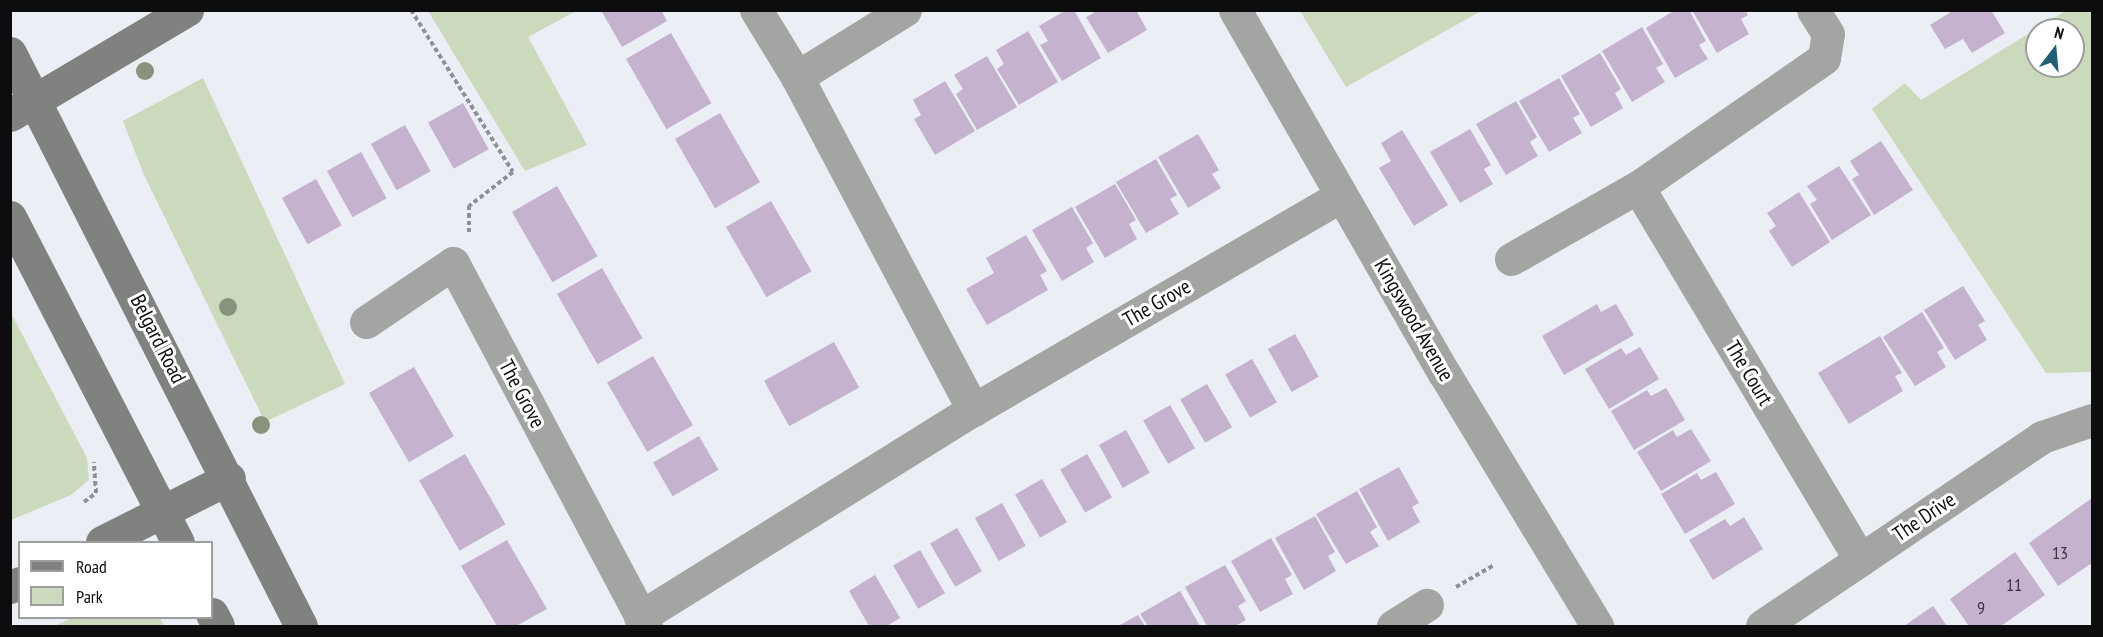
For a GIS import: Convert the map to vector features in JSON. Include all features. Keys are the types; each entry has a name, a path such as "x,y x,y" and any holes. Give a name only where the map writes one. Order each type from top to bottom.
{"main road":[{"path":"23,108 187,10"},
{"name":"Belgard Road","path":"10,53 23,108 229,478 301,627"},
{"path":"10,217 177,541"},
{"path":"106,541 229,478"}],"street":[{"path":"756,10 797,77 973,410"},
{"path":"797,77 905,10"},
{"name":"Kingswood Avenue","path":"1235,10 1340,196 1597,627"},
{"path":"1511,259 1638,187 1824,58 1828,34 1814,10"},
{"name":"The Court","path":"1638,187 1860,560"},
{"name":"The Grove","path":"366,322 453,263 643,622 973,410 1340,196"},
{"name":"The Drive","path":"1762,627 2042,437 2092,420"},
{"path":"1393,627 1439,598"}],"path":[{"path":"411,10 513,172 469,206 468,230 472,239"},
{"path":"1439,598 1494,565"}],"green space":[{"path":"2067,10 2092,11 2092,372 2046,373 1872,109 1905,83 1921,100 2025,36 2025,78 2085,78 2085,18 2054,18"},
{"path":"428,11 576,11 528,37 587,145 525,171"},
{"path":"1300,11 1481,11 1346,87"},
{"path":"203,78 345,384 265,422 144,175 123,121"},
{"path":"10,311 87,458 89,480 71,495 11,520"},
{"path":"70,619 160,619 164,626 54,626"}],"building":[{"path":"605,10 661,10 667,21 622,47 602,12"},
{"path":"1066,10 1074,10 1101,58 1062,81 1040,45 1048,41 1039,26"},
{"path":"1092,10 1136,10 1147,30 1108,53 1086,17 1094,13"},
{"path":"1675,10 1689,10 1706,41 1699,45 1708,59 1675,78 1646,28"},
{"path":"1692,10 1745,10 1748,15 1741,19 1749,34 1717,53"},
{"path":"1954,10 1991,10 2005,33 1972,53 1963,39 1945,49 1930,25"},
{"path":"1642,27 1663,64 1656,68 1665,82 1632,102 1602,51"},
{"path":"1028,31 1058,82 1019,105 997,69 1004,64 996,50"},
{"path":"671,33 712,103 666,129 626,59"},
{"path":"1600,53 1621,89 1615,93 1623,108 1591,127 1561,76"},
{"path":"987,56 1017,107 977,130 956,94 963,89 954,75"},
{"path":"1559,78 1580,114 1573,118 1582,133 1549,152 1519,101"},
{"path":"945,81 975,131 935,155 914,119 921,115 913,100"},
{"path":"1516,101 1537,137 1530,142 1538,156 1506,175 1476,124"},
{"path":"463,103 489,149 454,169 428,122"},
{"path":"720,113 760,182 715,208 675,139"},
{"path":"405,125 431,171 397,190 371,144"},
{"path":"1470,129 1491,165 1484,169 1493,184 1460,203 1430,152"},
{"path":"1402,130 1448,205 1414,226 1379,168 1391,161 1381,143"},
{"path":"1198,134 1219,170 1212,174 1221,188 1188,208 1158,157"},
{"path":"1881,141 1913,190 1874,215 1852,179 1859,175 1850,161"},
{"path":"361,152 387,198 353,217 327,171"},
{"path":"1156,159 1177,195 1170,199 1179,214 1146,233 1116,182"},
{"path":"1839,166 1871,215 1832,240 1810,204 1817,200 1807,186"},
{"path":"316,179 342,225 308,244 282,198"},
{"path":"1115,184 1136,220 1129,224 1137,239 1105,258 1075,207"},
{"path":"557,186 598,256 552,282 512,212"},
{"path":"1799,192 1830,242 1792,267 1769,231 1776,226 1767,213"},
{"path":"771,201 812,271 766,297 726,227"},
{"path":"1072,207 1093,243 1086,248 1094,262 1062,281 1032,230"},
{"path":"1026,235 1047,271 1040,275 1048,290 987,325 966,289 994,273 986,258"},
{"path":"602,268 642,338 597,364 557,294"},
{"path":"1963,286 1985,321 1978,325 1987,340 1955,360 1924,310"},
{"path":"1597,304 1601,312 1616,304 1634,335 1564,375 1542,336"},
{"path":"1922,312 1944,348 1937,352 1946,367 1915,386 1883,337"},
{"path":"1295,334 1319,377 1292,392 1268,349"},
{"path":"1880,336 1902,373 1895,376 1903,391 1849,424 1818,373"},
{"path":"834,342 859,387 789,426 764,381"},
{"path":"1640,347 1659,379 1609,409 1585,369 1621,348 1626,355"},
{"path":"653,356 693,425 647,452 607,383"},
{"path":"1252,359 1277,402 1250,418 1225,374"},
{"path":"414,367 454,436 409,462 369,393"},
{"path":"1207,384 1232,427 1205,443 1180,400"},
{"path":"1666,388 1685,420 1634,450 1611,411 1647,390 1651,396"},
{"path":"1170,405 1195,448 1168,464 1143,420"},
{"path":"1691,429 1711,461 1661,491 1637,452 1673,430 1677,437"},
{"path":"1126,430 1150,473 1123,488 1099,445"},
{"path":"699,436 718,470 673,496 653,463"},
{"path":"465,454 506,524 460,551 419,480"},
{"path":"1087,454 1112,497 1085,513 1060,470"},
{"path":"1399,467 1419,503 1412,507 1420,522 1388,541 1359,489"},
{"path":"1716,472 1735,504 1685,534 1661,494 1697,473 1701,480"},
{"path":"1042,479 1067,522 1040,538 1015,494"},
{"path":"1357,491 1377,527 1370,532 1379,546 1346,564 1316,514"},
{"path":"2092,498 2092,563 2058,586 2029,543"},
{"path":"1002,503 1026,546 999,561 975,518"},
{"path":"1315,516 1335,552 1328,556 1336,571 1304,590 1275,538"},
{"path":"1744,517 1763,549 1713,580 1689,540 1725,519 1730,526"},
{"path":"957,528 982,571 955,587 930,544"},
{"path":"1271,538 1292,575 1285,579 1293,594 1260,612 1231,561"},
{"path":"507,540 547,609 516,626 497,626 461,566"},
{"path":"920,550 945,593 918,609 893,566"},
{"path":"2015,552 2045,595 2001,626 1969,626 1950,599"},
{"path":"1225,565 1246,601 1238,606 1246,620 1235,626 1207,626 1185,587"},
{"path":"875,575 900,618 887,626 869,626 849,591"},
{"path":"1180,591 1200,626 1148,626 1140,614"},
{"path":"1933,606 1947,626 1904,626"},
{"path":"1138,615 1145,626 1118,626"}]}
